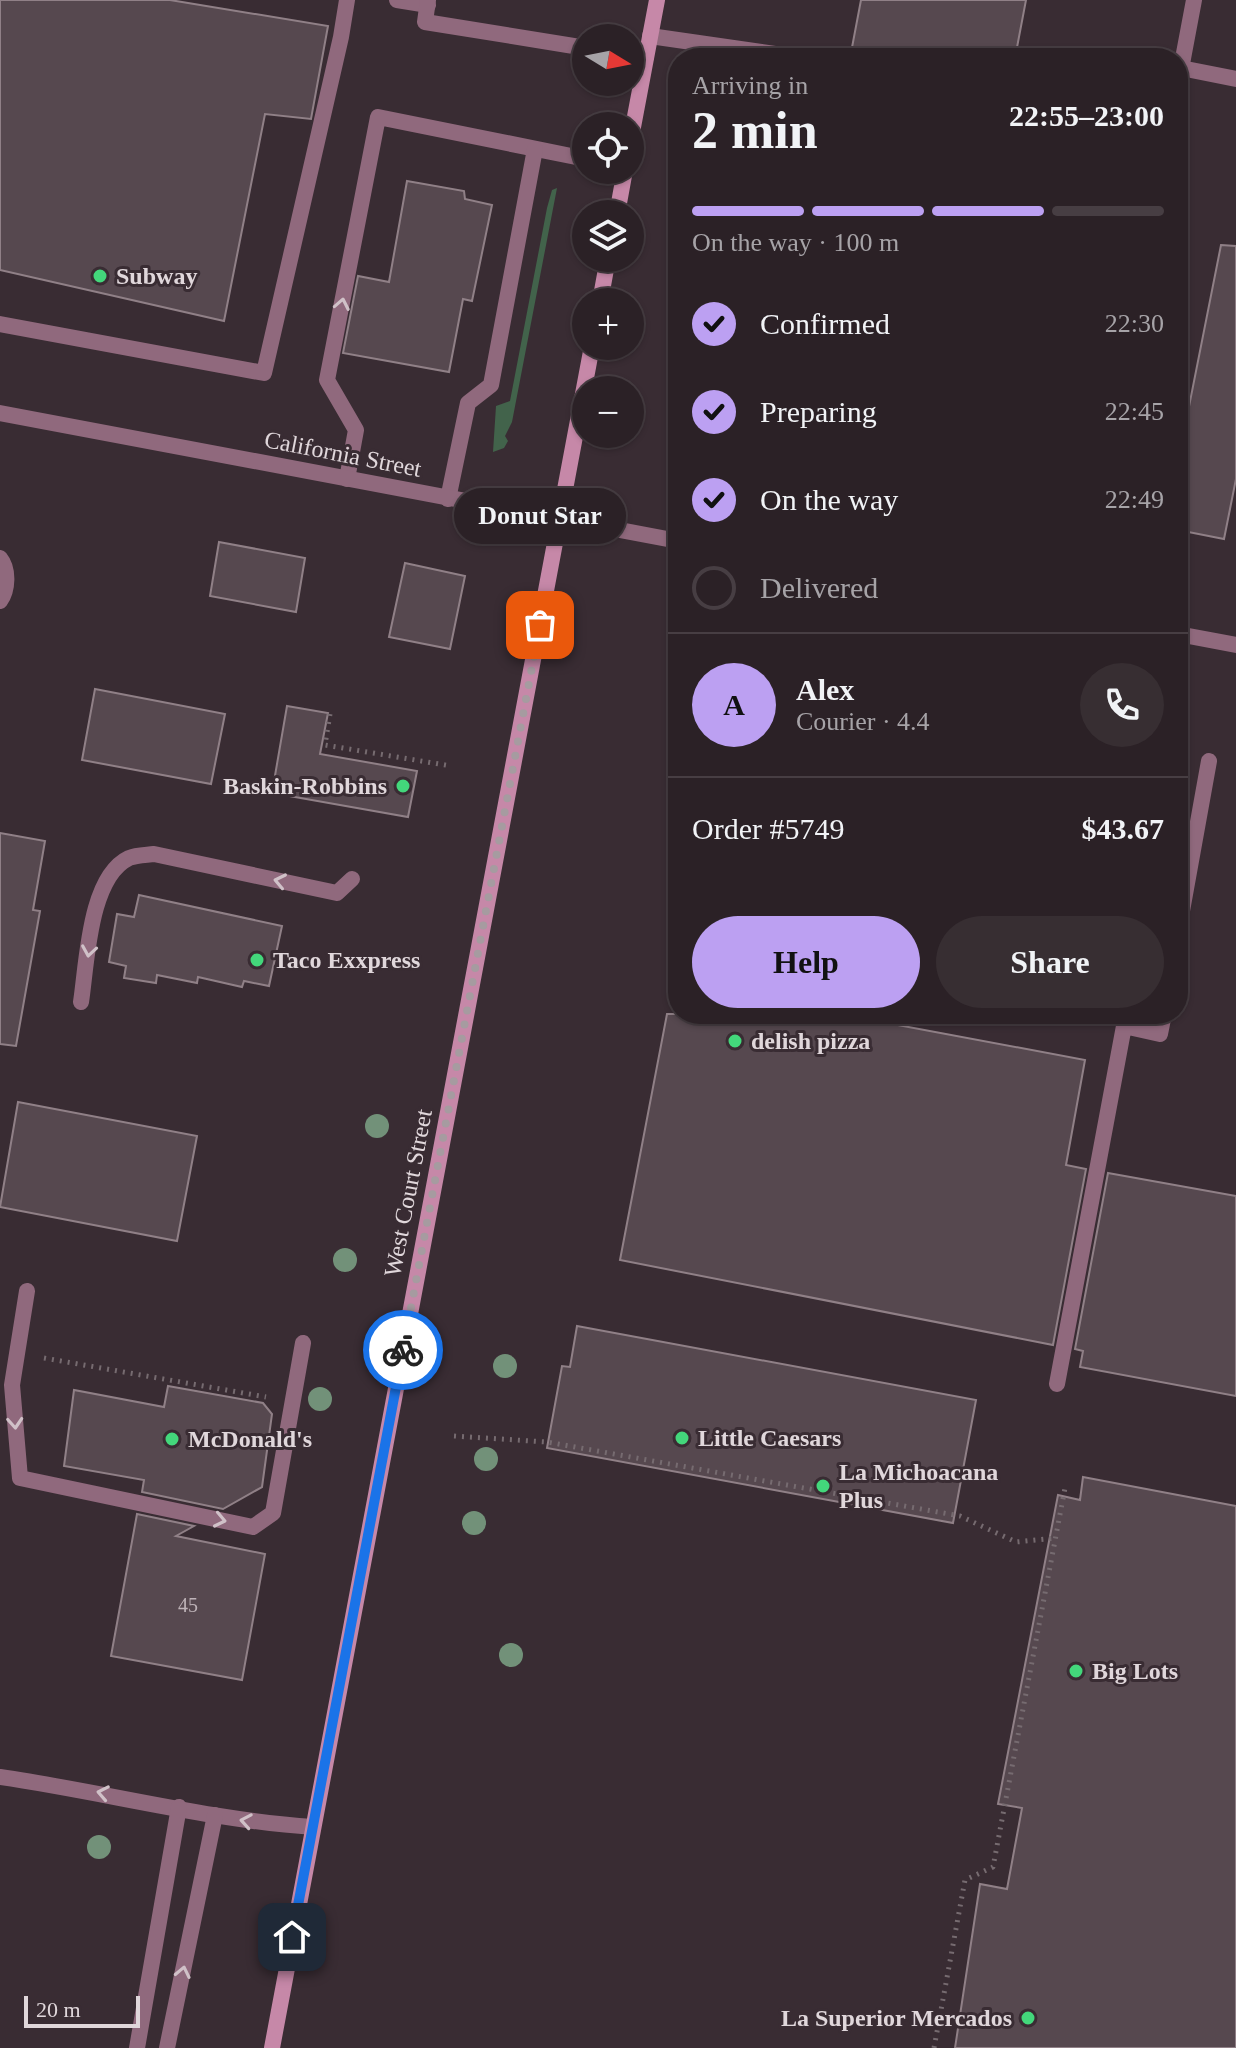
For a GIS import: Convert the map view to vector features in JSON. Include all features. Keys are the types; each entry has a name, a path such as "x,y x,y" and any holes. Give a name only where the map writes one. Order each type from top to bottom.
{"street":[{"path":"0,324 264,373 347,0"},
{"path":"397,0 428,3 425,22 572,46"},
{"path":"644,46 650,36 657,0"},
{"path":"1185,48 1194,0"},
{"path":"650,36 733,48"},
{"path":"1188,69 1236,79"},
{"path":"347,479 356,430 327,380 378,117 572,156"},
{"path":"448,499 468,403 491,385 535,149"},
{"name":"West Court Street","path":"272,2048 589,360"},
{"name":"California Street","path":"0,413 668,539"},
{"path":"0,558 5,565 6,593 0,601"},
{"path":"1188,636 1236,645"},
{"path":"1188,878 1209,761"},
{"path":"81,1002 95,913 103,887 111,872 130,858 154,854 337,893 352,879"},
{"path":"1057,1384 1124,1026 1160,1034 1162,1024"},
{"path":"27,1291 12,1385 20,1478 253,1527 273,1513 303,1343"},
{"path":"0,1777 179,1807 253,1823 313,1827"},
{"path":"137,2048 179,1807"},
{"path":"167,2048 215,1815"}],"path":[{"path":"330,714 325,745 451,766"},
{"path":"41,1357 293,1402"},
{"path":"454,1436 547,1442 960,1516 1016,1542 1056,1538"},
{"path":"934,2048 965,1880 993,1867 1065,1488"}],"green space":[{"path":"557,188 512,422 505,436 508,441 504,448 493,452 496,406 510,401 547,208 552,190"}],"building":[{"path":"0,0 170,0 328,26 311,119 265,114 224,321 0,270"},
{"path":"861,0 1026,0 1017,48 852,48"},
{"path":"407,181 464,191 465,199 492,205 472,301 463,299 449,372 343,353 358,276 389,282"},
{"path":"1221,245 1236,246 1236,479 1224,539 1188,532 1188,412"},
{"path":"219,542 305,558 296,612 210,596"},
{"path":"405,563 465,576 450,649 389,637"},
{"path":"95,689 225,714 211,784 82,760"},
{"path":"287,706 328,713 320,754 417,771 408,817 272,793"},
{"path":"0,833 45,841 33,910 40,911 16,1046 0,1044"},
{"path":"139,895 282,926 269,986 244,981 242,987 198,977 197,983 157,975 156,983 124,978 126,966 109,962 117,914 134,917"},
{"path":"667,1014 668,1024 892,1024 1085,1060 1066,1165 1086,1169 1053,1345 620,1260"},
{"path":"18,1102 197,1136 177,1241 0,1207"},
{"path":"1108,1173 1236,1196 1236,1396 1080,1367 1083,1351 1075,1349"},
{"path":"577,1326 976,1400 953,1523 547,1448 562,1366 570,1367"},
{"path":"168,1386 263,1403 272,1414 262,1487 223,1509 142,1492 144,1480 64,1466 74,1390 164,1407"},
{"path":"1083,1477 1236,1506 1236,2048 955,2048 980,1884 1007,1889 1022,1808 998,1804 1058,1495 1080,1500"},
{"path":"137,1514 194,1526 176,1536 265,1554 242,1680 111,1656"}],"way so far":[{"path":"403,1350 540,625"}],"place":[{"name":"Subway","path":"100,276"},
{"name":"Donut Star","path":"540,625"},
{"name":"Baskin-Robbins","path":"403,786"},
{"name":"Taco Exxpress","path":"257,960"},
{"name":"delish pizza","path":"735,1041"},
{"name":"Little Caesars","path":"682,1438"},
{"name":"McDonald's","path":"172,1439"},
{"name":"La Michoacana Plus","path":"823,1486"},
{"name":"Big Lots","path":"1076,1671"},
{"name":"La Superior Mercados","path":"1028,2018"}],"route":[{"path":"292,1937 403,1350"}]}
